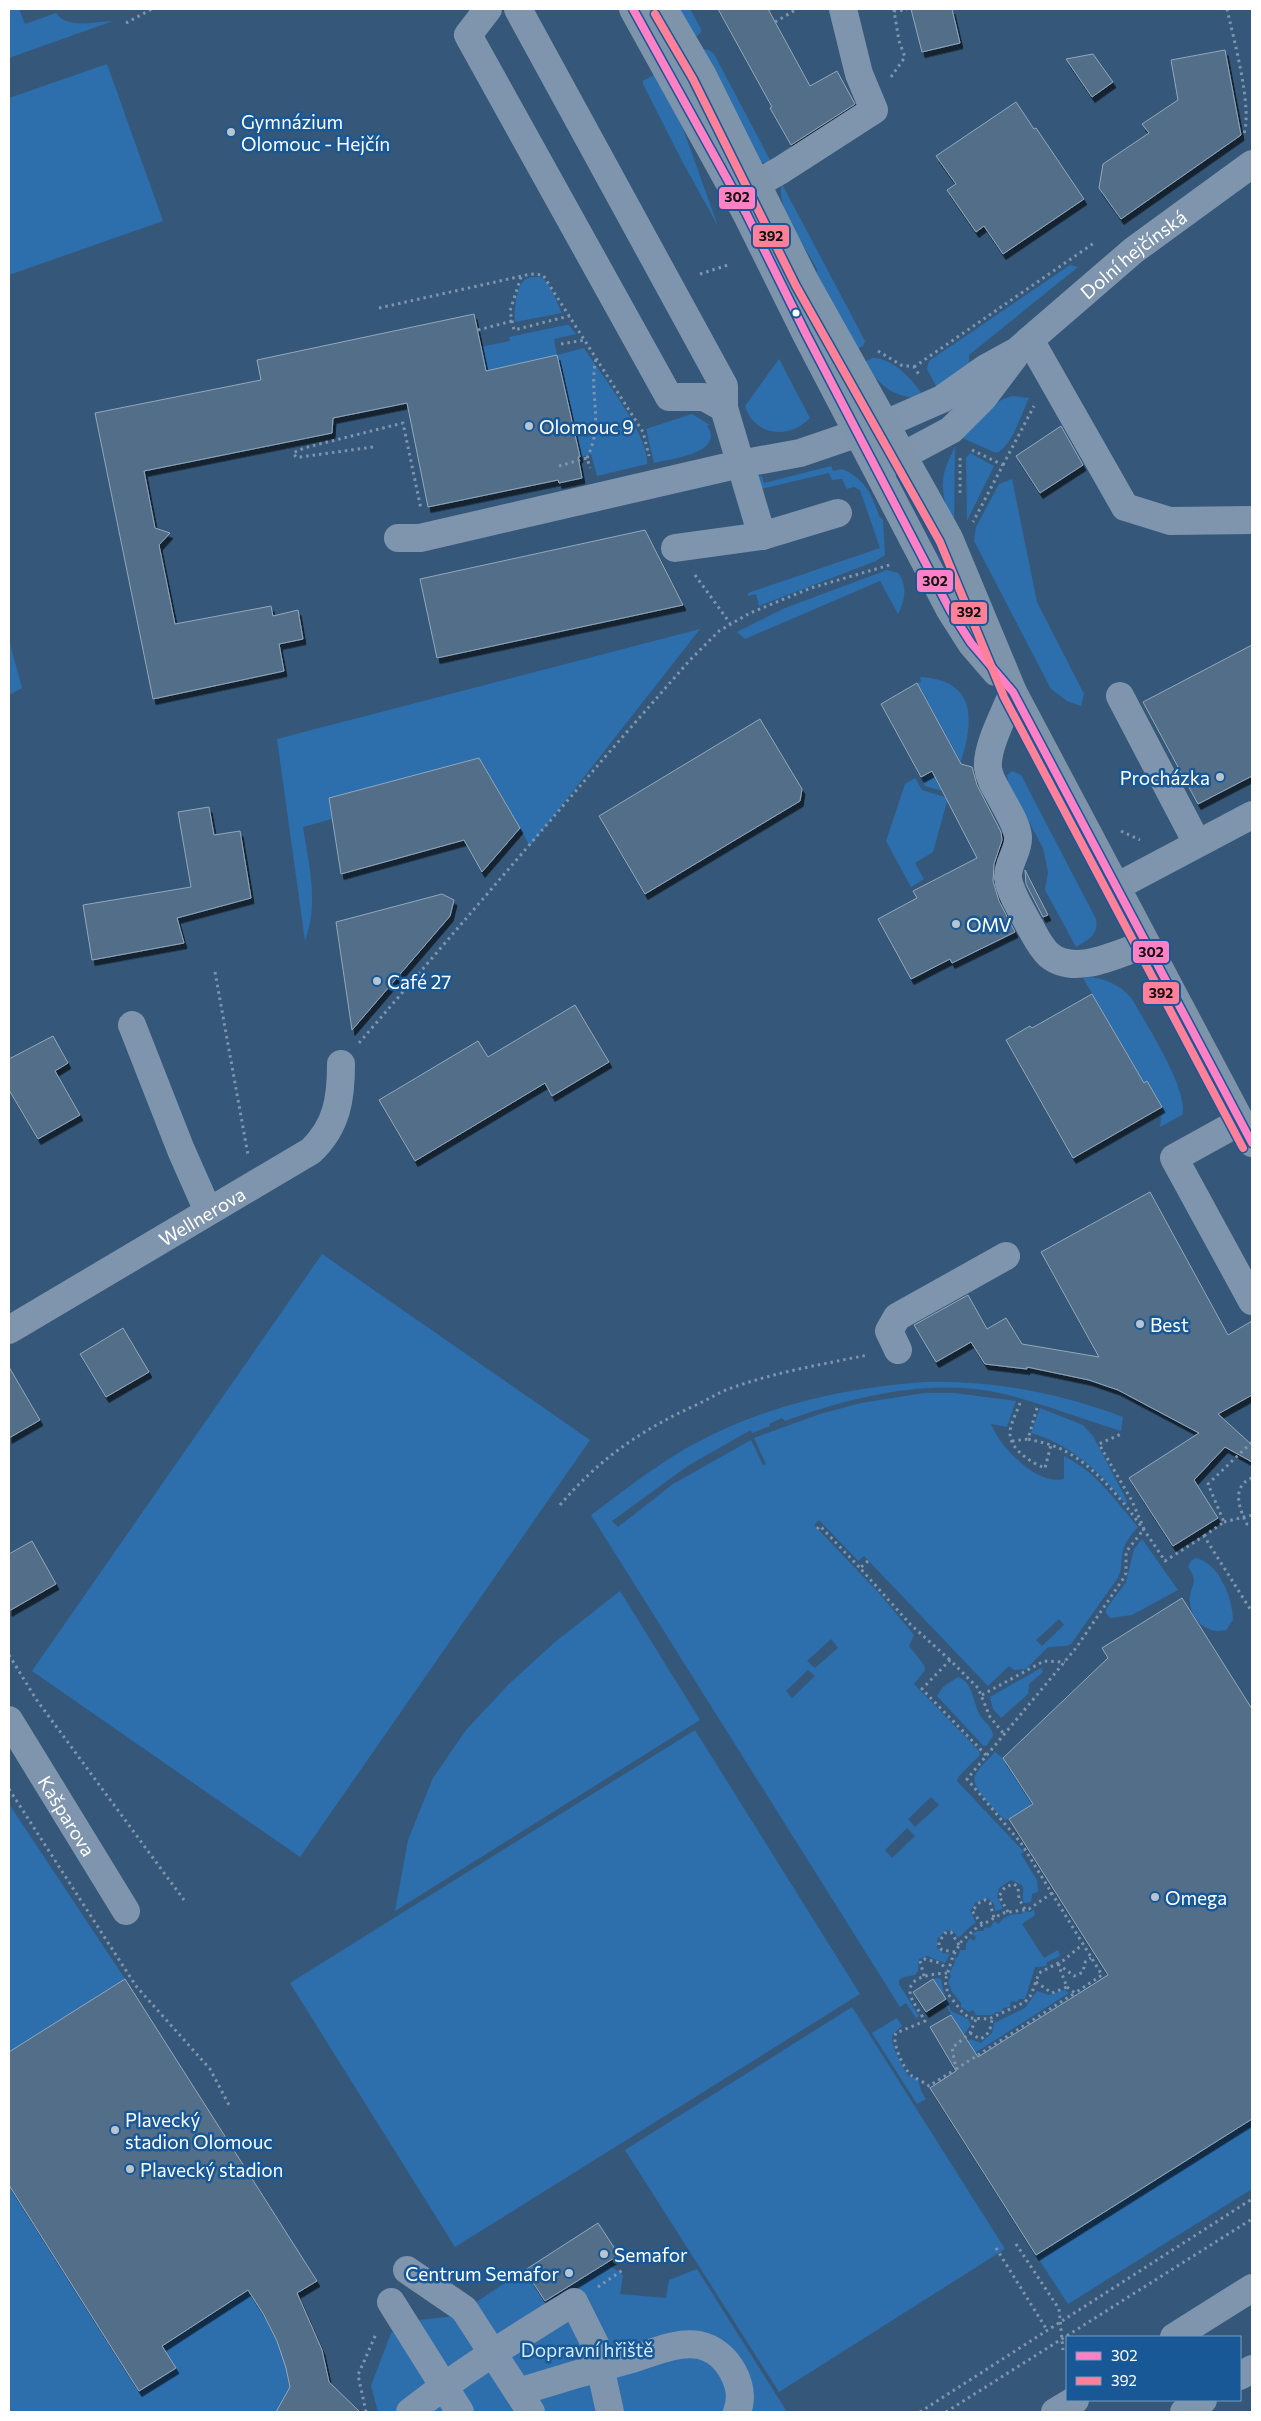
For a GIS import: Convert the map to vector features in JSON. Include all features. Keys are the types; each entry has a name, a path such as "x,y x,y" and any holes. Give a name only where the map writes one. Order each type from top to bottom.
{"main road":[{"path":"633,9 805,281 919,484 955,550 1013,692 1247,1132"},
{"path":"664,9 702,74 747,190 814,350 878,469 950,610 971,643 1013,692"}],"street":[{"path":"488,9 468,35 669,397 704,397 724,408"},
{"path":"518,9 724,386 724,408 762,536"},
{"path":"747,190 874,110 859,74 843,9"},
{"name":"Dolní hejčínská","path":"398,538 420,538 740,464 778,459 859,434 936,402 1024,345 1134,250 1252,164"},
{"path":"1024,345 1056,382 1125,507 1170,521 1252,520"},
{"name":"Dolní hejčínská","path":"878,469 951,430 983,398 1024,345"},
{"path":"676,548 762,536 838,513"},
{"path":"1013,692 990,750 988,769 991,780 1018,836 1017,846 1010,863 1008,879 1012,892 1030,927 1047,953 1057,960 1068,964 1082,964 1146,944"},
{"path":"1120,696 1197,844"},
{"path":"1116,887 1252,815"},
{"path":"132,1025 181,1150 208,1211"},
{"name":"Wellnerova","path":"9,1330 254,1183 312,1151 329,1130 340,1104 341,1064"},
{"path":"1247,1132 1174,1158 1252,1301"},
{"path":"898,1350 889,1331 897,1317 1006,1256"},
{"name":"Kašparova","path":"9,1720 126,1912"},
{"path":"407,2270 464,2309 524,2402 602,2367 680,2346 697,2344 723,2357 738,2382 740,2396 737,2412"},
{"path":"1176,2336 1252,2288"},
{"path":"410,2412 443,2386 582,2297 602,2367 610,2412"},
{"path":"391,2302 460,2412"},
{"path":"1241,2375 1252,2368"},
{"path":"1056,2412 1073,2401"},
{"path":"1184,2412 1201,2401"}],"path":[{"path":"126,22 152,9"},
{"path":"775,22 798,9"},
{"path":"1227,9 1246,110 1245,130 1236,142"},
{"path":"890,80 905,57 899,41 894,11 907,10"},
{"path":"874,348 901,365 914,367 1096,242"},
{"path":"700,274 731,264"},
{"path":"379,308 522,276 543,275 571,316 584,340 643,432 650,460"},
{"path":"522,276 510,311 514,330 571,316"},
{"path":"478,330 512,321"},
{"path":"561,344 584,340"},
{"path":"591,473 587,458 596,438 597,412 593,379 596,359"},
{"path":"914,367 923,380"},
{"path":"970,527 1036,403 1042,394 1056,382"},
{"path":"373,447 300,457 296,457 293,453 304,448 403,423 423,517"},
{"path":"970,449 1003,465"},
{"path":"960,502 961,452"},
{"path":"559,466 587,458"},
{"path":"341,1064 670,682 690,660 730,623 812,588 898,563"},
{"path":"720,610 730,623"},
{"path":"1117,826 1129,836 1144,841"},
{"path":"215,972 254,1183"},
{"path":"560,1505 581,1480 610,1454 662,1421 725,1391 806,1367 898,1350"},
{"path":"1020,1404 1010,1433 1012,1441 1022,1454 1035,1464 1045,1468 1051,1445"},
{"path":"1028,1439 1037,1408"},
{"path":"1121,1434 1099,1444 1108,1463 1132,1501 1144,1529"},
{"path":"1012,1441 1028,1439 1051,1445 1070,1454 1090,1470 1144,1529 1165,1560 1224,1522 1252,1515"},
{"path":"1224,1522 1208,1484 1252,1442"},
{"path":"1252,1478 1238,1492 1245,1518 1248,1524 1252,1525"},
{"path":"817,1529 820,1526 826,1536 860,1568 910,1624 978,1688 990,1717 1004,1734"},
{"path":"947,1971 924,1976 914,1983 910,1993 926,2021 896,2033 893,2038 895,2047 909,2072 929,2086 1102,1975 1021,1843 966,1778 1065,1662 1124,1579 1126,1552 1144,1529"},
{"path":"1204,1536 1252,1612"},
{"path":"860,1568 868,1561"},
{"path":"9,1655 36,1699 184,1900"},
{"path":"950,1660 922,1689 986,1755"},
{"path":"982,1695 1044,1661 1065,1662"},
{"path":"9,1789 136,1986 210,2069 229,2105"},
{"path":"1008,1912 999,1896 1010,1884 1018,1887 1019,1899 1025,1910"},
{"path":"1052,1892 1029,1909 1008,1912 982,1924 959,1945 947,1971 945,1981 948,1994 963,2013 976,2019 992,2018 1025,2002 1031,1995 1038,1973 1058,1964 1083,1944"},
{"path":"982,1924 972,1911 980,1902 985,1900 990,1903 994,1918"},
{"path":"955,1952 942,1950 939,1947 942,1936 945,1933 951,1932 959,1945"},
{"path":"924,1976 919,1964 925,1958 940,1963 947,1971"},
{"path":"1058,1964 1074,1976 1080,1976 1083,1972 1082,1966 1085,1961 1091,1958"},
{"path":"1058,1964 1067,1987 1075,1993"},
{"path":"1036,1982 1052,1993 1067,1987"},
{"path":"970,2033 980,2039 984,2037 991,2028 992,2018"},
{"path":"956,2069 952,2048 970,2033 976,2019"},
{"path":"920,2412 1252,2199"},
{"path":"1067,2336 1252,2219"},
{"path":"1016,2244 1059,2309 1063,2350"},
{"path":"996,2248 1047,2330"},
{"path":"582,2297 624,2269"},
{"path":"366,2412 358,2375 391,2302"},
{"path":"946,2412 1066,2336"}],"green space":[{"path":"9,9 19,9 25,24 56,13 61,18 74,23 113,21 9,58"},
{"path":"675,9 690,9 701,29 701,32 694,39"},
{"path":"703,49 709,50 714,54 772,164 759,162"},
{"path":"107,64 163,221 9,275 9,98"},
{"path":"657,73 682,126 718,226 643,84 643,81"},
{"path":"782,184 865,341 863,346 854,351 816,281 817,269 787,215 781,193"},
{"path":"1070,265 1078,267 969,355 969,365 938,390 927,369 929,361"},
{"path":"539,277 550,287 562,313 515,322 515,305 520,286 526,279"},
{"path":"569,325 576,334 554,339 557,355 584,348 633,422 646,452 647,464 597,476 591,454 580,457 557,356 504,367 488,380 481,347 510,341 509,337"},
{"path":"872,358 888,361 902,371 915,384 924,397 914,398 897,394 882,384 863,363"},
{"path":"779,359 810,418 793,430 773,432 756,424 745,406"},
{"path":"1013,396 1029,398 1012,437 1002,449 996,453 960,437 990,407 1005,398"},
{"path":"692,414 710,425 707,426 711,435 709,443 703,449 683,457 654,463 646,429"},
{"path":"955,447 954,528 946,506 943,478"},
{"path":"970,453 994,466 967,521 966,458"},
{"path":"831,466 833,471 842,469 856,477 870,494 879,516 883,520 885,555 876,561 759,606 756,594 748,596 748,593 880,548 860,490 854,487 847,489 842,479 832,480 829,473 752,491 758,477 762,476 764,483"},
{"path":"1012,479 1037,602 1084,694 1081,706 1067,701 1051,689 974,541 976,527 999,484"},
{"path":"887,570 898,573 903,583 904,599 898,614 880,581 745,639 737,632 785,608"},
{"path":"700,629 530,846 479,758 329,798 332,819 303,827 312,884 311,912 305,941 277,739"},
{"path":"9,640 22,688 9,695"},
{"path":"920,677 943,681 958,691 966,704 969,720 967,738 950,793 925,786 921,777 917,683 921,682"},
{"path":"1012,771 1021,775 1096,919 1096,929 1092,936 1076,947 1045,890 1048,872 1043,848 1008,783 1007,775"},
{"path":"915,778 922,790 948,798 933,852 915,863 924,879 911,887 886,841 905,784"},
{"path":"1088,977 1113,983 1132,999 1173,1074 1183,1104 1182,1115 1160,1127 1162,1107 1147,1081 1144,1083 1083,978"},
{"path":"322,1254 590,1440 300,1857 32,1671"},
{"path":"950,1382 976,1383 1026,1390 1075,1401 1123,1417 1121,1431 1016,1397 987,1391 958,1388 928,1388 870,1396 785,1421 782,1418 769,1424 770,1426 752,1433 751,1430 689,1465 612,1521 618,1527 673,1484 751,1440 763,1465 766,1464 754,1438 820,1414 861,1403 924,1393 954,1393 1016,1401 1007,1427 991,1424 1002,1443 1011,1453 1031,1471 1053,1480 1064,1479 1064,1456 1075,1462 1104,1487 1138,1527 1124,1547 1119,1576 1071,1644 1048,1647 1026,1669 1014,1670 1009,1666 988,1686 864,1556 858,1561 819,1520 814,1525 879,1593 914,1635 909,1646 924,1665 925,1670 914,1684 979,1751 980,1755 959,1776 957,1781 1024,1852 1021,1854 1037,1880 1038,1892 1032,1894 1031,1902 1024,1903 1022,1885 1011,1880 999,1888 997,1896 1003,1909 995,1911 994,1904 988,1898 976,1902 970,1911 976,1923 958,1938 954,1932 946,1930 937,1939 937,1948 943,1953 950,1954 945,1963 927,1956 919,1959 918,1971 915,1975 899,1980 899,1984 919,2016 916,2018 906,2003 900,2007 591,1515 675,1455 734,1425 764,1413 827,1396 892,1385","holes":["1059,1619 1064,1625 1042,1646 1036,1640","831,1639 838,1648 815,1668 807,1661","808,1670 815,1676 792,1698 786,1691","931,1797 939,1805 915,1827 908,1819","907,1828 915,1836 892,1858 885,1850"]},
{"path":"1040,1408 1083,1425 1093,1436 1127,1501 1127,1505 1096,1471 1073,1453 1046,1438 1031,1433"},
{"path":"1142,1539 1178,1590 1132,1615 1110,1618 1106,1613 1106,1609 1126,1582 1134,1549"},
{"path":"1195,1558 1211,1566 1218,1574 1227,1592 1233,1620 1226,1630 1213,1630 1202,1625 1191,1610 1190,1597 1194,1577 1188,1567"},
{"path":"620,1591 700,1720 395,1911 408,1840 433,1778 466,1730 509,1684 555,1642"},
{"path":"1041,1668 1043,1672 1029,1684 1028,1694 1001,1718 993,1709 990,1697"},
{"path":"958,1677 967,1684 973,1694 978,1712 992,1730 993,1736 987,1745 983,1746 937,1696 943,1687"},
{"path":"695,1730 860,1994 455,2247 290,1983"},
{"path":"995,1752 1003,1758 1033,1804 1005,1820 980,1793 975,1781 975,1776 979,1769"},
{"name":"Plavecký stadion Olomouc","path":"9,1804 125,1979 317,2281 297,2294 322,2350 329,2382 359,2412 9,2412"},
{"path":"1034,1909 1035,1915 1022,1924 1044,1958 1058,1950 1060,1956 1047,1962 1046,1966 1035,1967 1025,1999 1019,1999 1017,2002 1011,2001 1010,2007 1003,2008 1001,2012 996,2012 992,2015 976,2015 973,2010 969,2012 961,2007 961,2003 952,1992 948,1982 951,1976 949,1973 960,1950 966,1950 966,1944 970,1938 974,1941 976,1937 972,1934 977,1931 983,1931 985,1927 990,1928 994,1921 999,1924 1009,1916 1022,1914 1023,1911 1031,1912"},
{"path":"933,1979 941,1979 951,2011 968,2019 971,2024 964,2035 943,2001 946,1999"},
{"path":"1065,1990 1069,1993 956,2065 958,2050 970,2039 981,2043 992,2033 994,2023 1025,2008 1037,1991 1049,1995"},
{"path":"852,2007 1005,2249 779,2392 625,2150"},
{"path":"897,2018 902,2026 893,2035 892,2042 905,2071 910,2077 918,2079 921,2091 926,2099 917,2104 872,2033"},
{"path":"1252,2119 1252,2189 1068,2304 1036,2255"},
{"name":"Dopravní hřiště","path":"605,2262 623,2275 620,2294 666,2298 669,2280 697,2269 787,2412 378,2412 371,2386 391,2333 410,2321 455,2316 525,2270 544,2302"}],"building":[{"path":"718,9 768,9 810,86 837,71 855,104 791,145"},
{"path":"911,9 952,9 960,43 922,52"},
{"path":"1225,50 1241,135 1121,219 1099,188 1103,164 1149,133 1142,124 1178,100 1171,60"},
{"path":"1093,54 1113,82 1092,97 1066,59"},
{"path":"1016,102 1084,199 1003,254 984,226 976,232 947,190 956,184 936,156"},
{"path":"474,314 486,371 557,355 580,457 578,457 582,478 559,483 558,480 428,507 407,403 333,418 332,433 144,471 155,528 170,533 159,545 175,624 271,606 273,616 298,610 303,639 279,644 284,671 153,699 95,413 261,380 257,360"},
{"path":"1061,426 1083,465 1040,493 1016,456"},
{"path":"645,530 683,605 437,658 420,579"},
{"path":"1252,645 1252,776 1198,804 1143,702"},
{"path":"917,683 961,764 972,767 977,785 1001,832 1002,840 994,864 993,881 999,901 1015,932 952,963 950,959 911,979 878,919 917,898 913,891 977,858 932,771 921,777 881,704"},
{"path":"760,719 802,789 800,801 645,894 599,816"},
{"path":"479,758 520,828 482,872 464,840 341,874 329,798"},
{"path":"209,807 214,835 240,831 251,898 177,918 184,943 92,960 83,905 191,887 178,812"},
{"path":"1025,870 1048,915 1043,917 1026,884"},
{"path":"442,894 454,900 450,916 352,1030 336,922"},
{"path":"1092,994 1144,1083 1147,1081 1162,1107 1073,1158 1006,1040 1030,1026 1032,1028"},
{"path":"575,1005 609,1062 552,1096 545,1083 415,1161 379,1100 478,1041 488,1057"},
{"path":"53,1036 68,1063 55,1071 80,1115 38,1139 9,1090 9,1059"},
{"name":"Best","path":"1150,1192 1228,1335 1252,1321 1252,1395 1218,1414 1252,1445 1252,1462 1225,1447 1194,1480 1218,1518 1173,1546 1129,1478 1199,1433 1118,1390 1089,1380 1027,1367 1027,1369 985,1364 971,1342 936,1362 914,1325 968,1295 987,1329 1006,1318 1022,1344 1099,1357 1041,1252"},
{"path":"123,1328 149,1372 106,1397 80,1354"},
{"path":"9,1367 40,1420 9,1438"},
{"path":"32,1541 56,1584 9,1611 9,1554"},
{"name":"Omega","path":"1182,1598 1252,1709 1252,2119 1036,2255 930,2088 956,2071 930,2027 951,2015 978,2057 1108,1975 1009,1819 1033,1804 1003,1758 1108,1658 1102,1648"},
{"name":"Plavecký stadion Olomouc","path":"125,1979 317,2281 297,2293 322,2350 329,2382 360,2412 276,2412 290,2387 286,2368 277,2341 264,2315 248,2290 162,2346 176,2368 139,2391 9,2185 9,2052"},
{"path":"933,1979 946,1999 926,2012 913,1992"},
{"path":"598,2223 619,2255 545,2301 525,2270"}],"transit line":[{"name":"302","path":"633,9 746,213 806,334 950,610 971,643 1013,692 1252,1143"},
{"name":"392","path":"655,14 693,79 796,286 940,542 1004,697 1243,1148"}],"place":[{"name":"Gymnázium Olomouc - Hejčín","path":"231,132"},
{"name":"Olomouc 9","path":"529,426"},
{"name":"Procházka","path":"1220,777"},
{"name":"OMV","path":"956,924"},
{"name":"Café 27","path":"377,981"},
{"name":"Best","path":"1140,1324"},
{"name":"Omega","path":"1155,1897"},
{"name":"Plavecký stadion Olomouc","path":"115,2130"},
{"name":"Plavecký stadion","path":"130,2169"},
{"name":"Semafor","path":"604,2254"},
{"name":"Centrum Semafor","path":"569,2273"}]}
